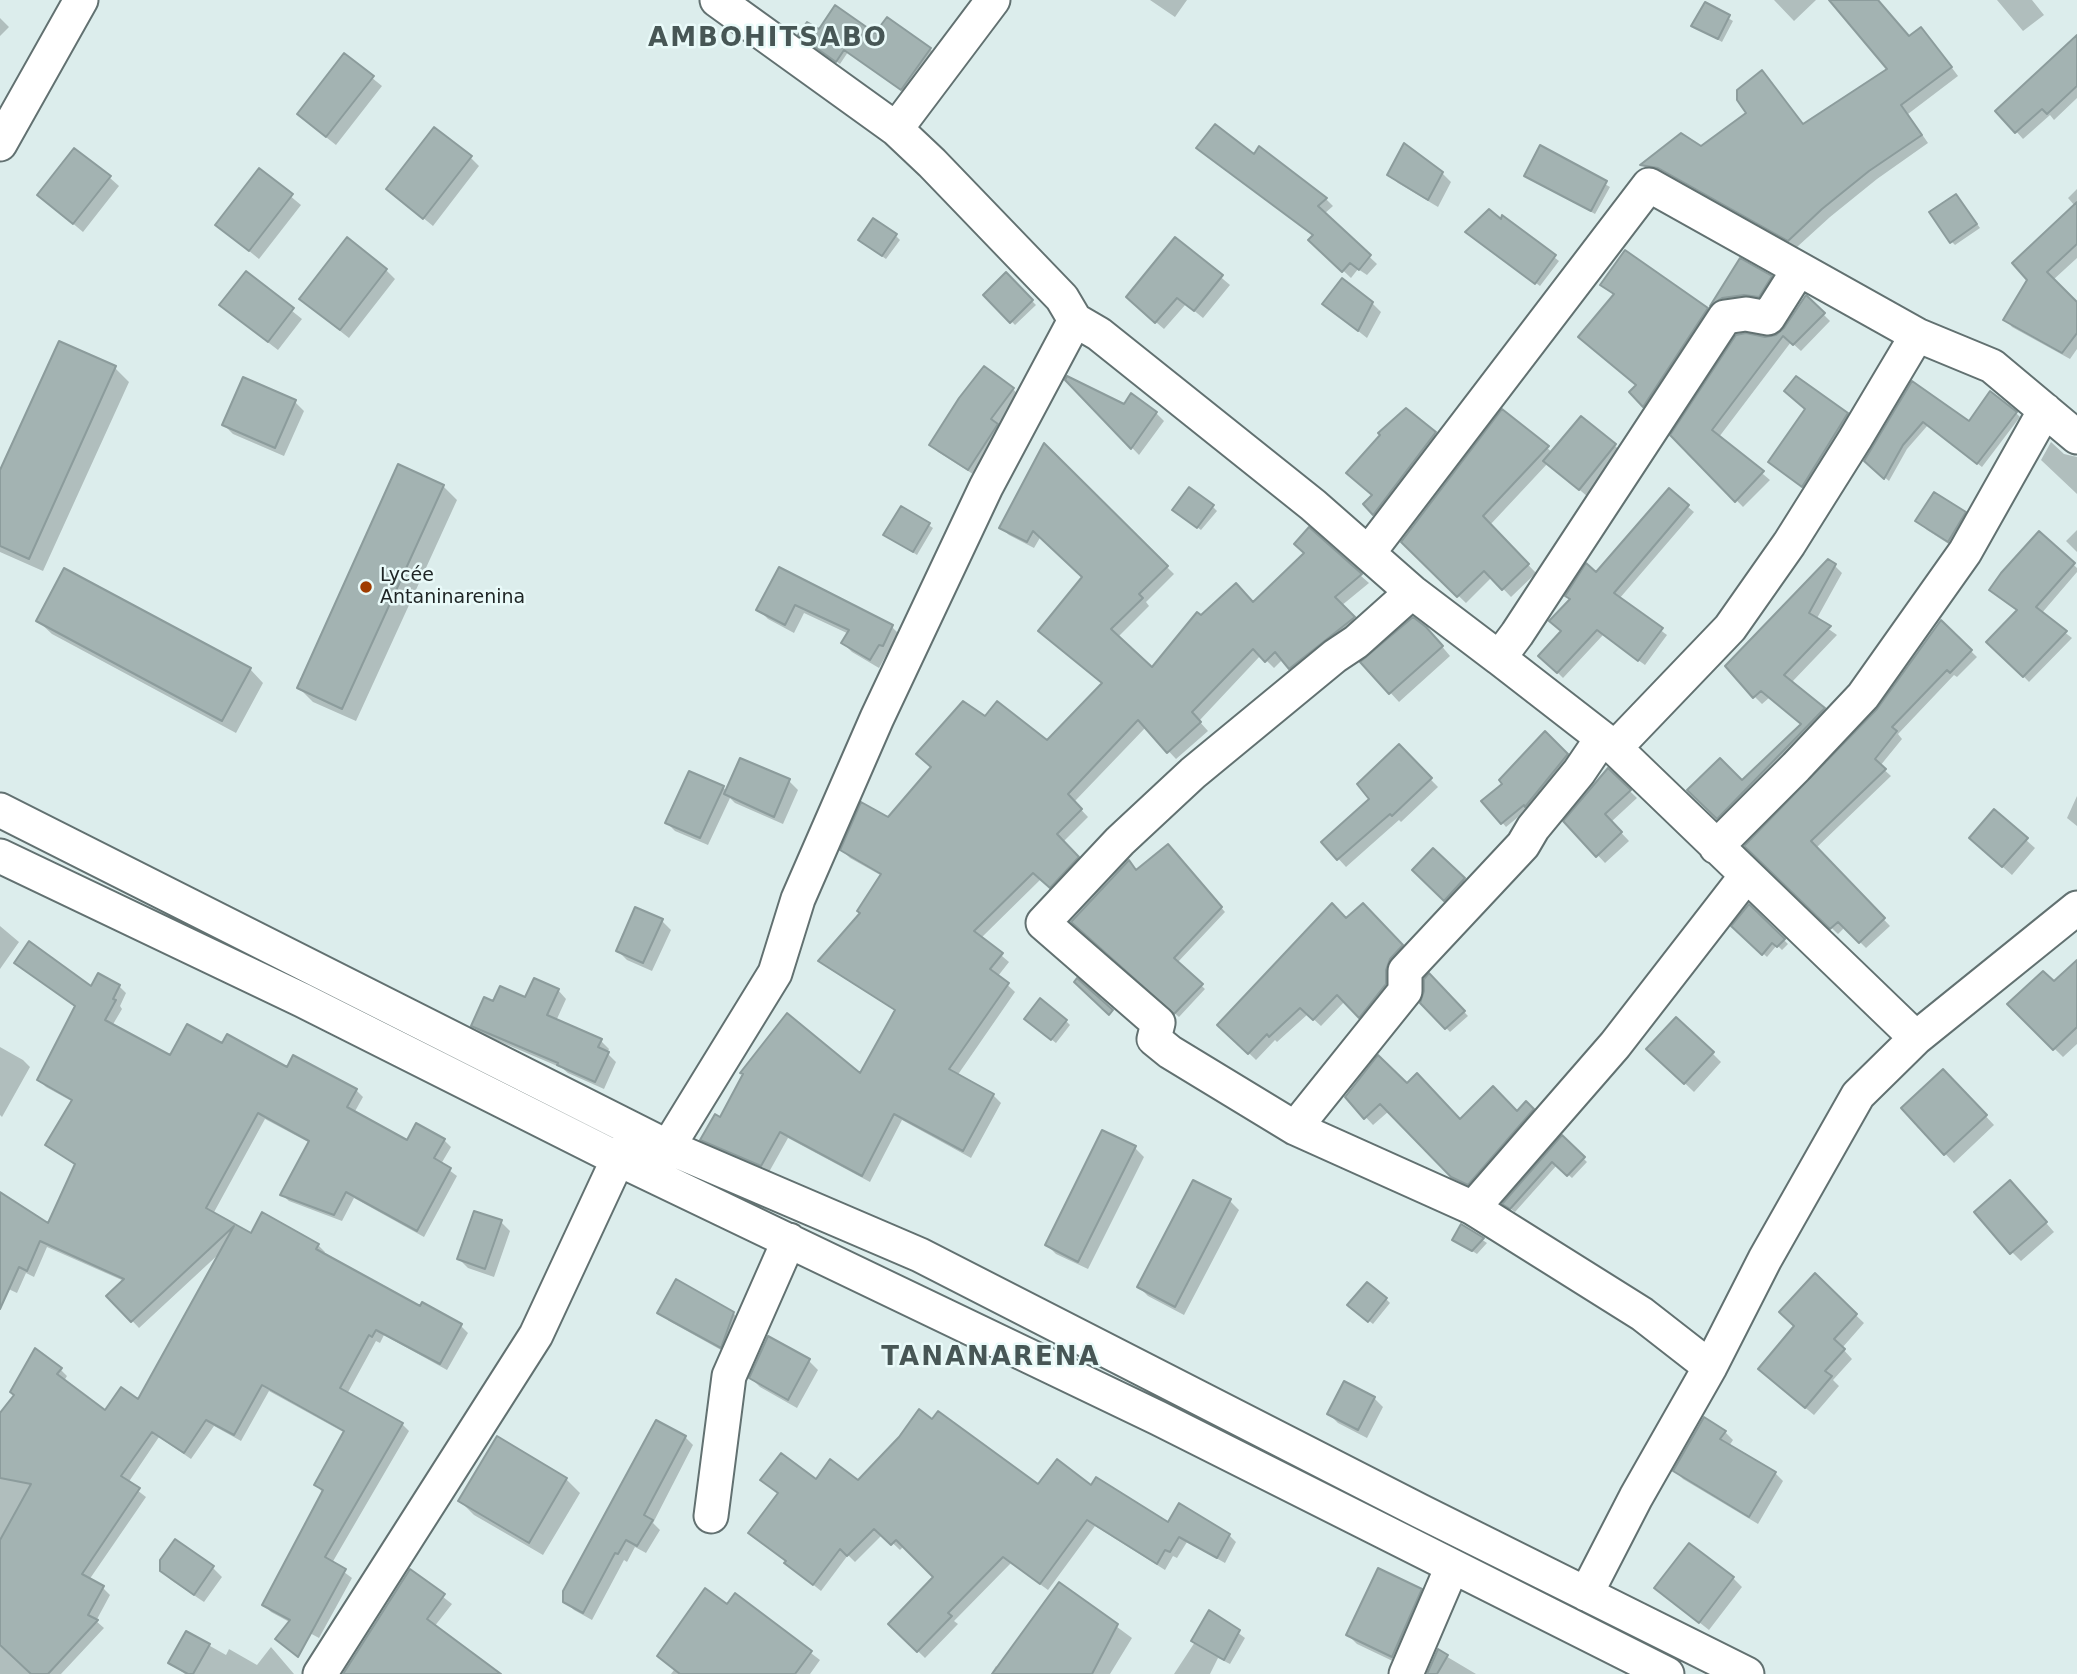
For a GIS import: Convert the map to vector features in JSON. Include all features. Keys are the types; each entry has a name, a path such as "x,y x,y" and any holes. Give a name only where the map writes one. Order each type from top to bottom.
{"street":[{"path":"0,144 81,0"},
{"path":"717,0 896,130 933,163 1062,298 1075,320 1099,334 1368,552 1412,592 1609,743 1916,1038"},
{"path":"896,130 993,0"},
{"path":"1368,552 1649,185 1917,335 1992,366 2077,437"},
{"path":"1499,658 1726,317 1746,314 1768,318 1799,269"},
{"path":"668,1147 775,973 798,899 877,718 986,487 1075,320"},
{"path":"1295,1128 1405,991 1405,971 1523,845 1533,828 1579,772 1730,628 1804,521 1917,335"},
{"path":"1716,847 1863,696 1965,552 2045,410"},
{"path":"1412,592 1356,642 1335,656 1193,773 1120,841 1043,923 1158,1023 1154,1040 1170,1052 1295,1128 1473,1208 1642,1314 1710,1367"},
{"path":"0,810 618,1159 1158,1418 1667,1674"},
{"path":"0,856 309,986 668,1147 920,1255 1747,1674"},
{"path":"1473,1208 1615,1045 1746,876"},
{"path":"1586,1594 1636,1497 1710,1367 1765,1259 1858,1095 1916,1038 2077,908"},
{"path":"320,1674 536,1335 618,1159 639,1132"},
{"path":"711,1517 729,1376 789,1240"},
{"path":"897,1293 920,1255"},
{"path":"1158,1418 1175,1386"},
{"path":"1515,1596 1530,1566"},
{"path":"1406,1674 1452,1567"}],"building":[{"path":"1829,0 1878,0 1909,36 1921,27 1952,67 1901,105 1922,135 1869,171 1788,241 1658,168 1640,165 1681,133 1701,146 1746,113 1737,100 1737,90 1762,70 1803,124 1887,69"},
{"path":"1705,2 1730,15 1718,39 1691,26"},
{"path":"835,5 875,33 887,17 931,48 901,90 844,50 836,62 798,35 807,22 819,29"},
{"path":"2077,35 2077,86 2047,114 2042,109 2015,133 1995,111"},
{"path":"344,53 374,76 326,137 297,114"},
{"path":"1215,124 1254,154 1259,146 1327,198 1318,206 1371,255 1359,270 1350,263 1342,272 1308,240 1313,235 1196,148"},
{"path":"434,127 472,156 423,219 386,189"},
{"path":"1404,143 1443,172 1428,200 1387,175"},
{"path":"1540,145 1607,181 1591,211 1524,176"},
{"path":"74,148 111,176 73,224 37,195"},
{"path":"259,168 293,194 249,251 215,225"},
{"path":"1956,194 1977,224 1950,243 1929,212"},
{"path":"2077,202 2077,244 2047,272 2077,302 2077,333 2062,353 2003,320 2027,280 2012,263"},
{"path":"1489,209 1501,219 1502,215 1556,255 1535,284 1465,232"},
{"path":"873,218 897,234 882,256 858,240"},
{"path":"347,237 387,269 340,330 299,299"},
{"path":"1175,237 1223,275 1194,311 1177,298 1155,323 1126,297"},
{"path":"1625,250 1708,308 1643,407 1629,392 1636,385 1578,337 1614,294 1600,285"},
{"path":"1740,258 1772,276 1759,297 1744,295 1722,298 1710,306"},
{"path":"246,271 294,308 268,342 219,305"},
{"path":"1006,272 1033,300 1010,323 983,295"},
{"path":"1342,278 1373,302 1358,331 1322,304"},
{"path":"1806,295 1825,313 1793,345 1783,336 1712,430 1764,471 1735,502 1670,435 1736,335 1776,335 1784,328"},
{"path":"59,341 116,366 29,559 0,546 0,470"},
{"path":"984,366 1014,388 991,419 998,424 968,470 929,445 959,398"},
{"path":"1067,376 1124,404 1131,393 1157,412 1131,449 1065,380"},
{"path":"1796,376 1848,413 1802,487 1768,462 1805,409 1784,391"},
{"path":"243,377 296,400 275,448 222,425"},
{"path":"1912,381 1969,421 1990,391 2017,412 1977,464 1923,422 1903,445 1884,479 1864,461"},
{"path":"1406,408 1436,432 1373,515 1363,504 1372,495 1346,473 1380,435 1378,433"},
{"path":"1502,409 1549,446 1483,516 1529,564 1502,590 1484,571 1457,597 1401,542"},
{"path":"1581,416 1616,444 1579,490 1543,461"},
{"path":"1044,443 1168,566 1139,594 1143,598 1111,629 1152,667 1197,612 1201,615 1236,583 1253,602 1304,553 1294,544 1309,527 1362,574 1335,597 1355,617 1289,669 1275,652 1265,662 1253,649 1192,712 1201,722 1167,753 1138,720 1068,794 1082,809 1057,834 1079,857 1050,888 1033,873 974,931 1003,953 990,969 1009,983 949,1069 994,1094 963,1151 894,1114 862,1176 780,1132 761,1166 700,1140 715,1114 720,1117 743,1074 740,1073 787,1013 860,1073 895,1010 818,961 860,913 857,911 881,874 840,850 861,802 888,817 931,767 916,754 963,701 985,716 997,701 1047,740 1102,683 1038,631 1082,577 1033,531 1027,542 999,528"},
{"path":"398,464 444,485 342,709 297,688"},
{"path":"1189,487 1214,505 1197,528 1172,510"},
{"path":"1669,488 1689,505 1614,593 1663,628 1638,661 1597,630 1557,673 1538,656 1561,631 1549,621 1570,599 1565,596 1586,563 1596,572"},
{"path":"1934,492 1966,512 1948,542 1915,521"},
{"path":"901,506 930,523 913,552 883,535"},
{"path":"2039,531 2075,563 2036,607 2067,631 2023,677 1986,642 2017,610 1989,590"},
{"path":"1828,559 1836,564 1809,613 1831,626 1784,675 1825,708 1717,819 1687,790 1720,758 1742,780 1801,724 1761,691 1753,698 1725,666"},
{"path":"779,567 893,625 883,646 879,645 870,660 841,643 849,630 795,605 785,625 756,610"},
{"path":"64,568 251,668 222,721 36,621"},
{"path":"1413,617 1443,646 1389,694 1360,662"},
{"path":"1941,620 1972,650 1950,673 1947,670 1892,727 1897,731 1875,759 1886,769 1811,841 1885,918 1859,943 1838,922 1830,929 1744,846 1877,709"},
{"path":"1545,731 1568,754 1525,807 1524,805 1501,824 1481,801 1502,784 1499,780"},
{"path":"1399,744 1432,778 1392,816 1390,814 1337,860 1321,842 1369,799 1357,784"},
{"path":"740,758 790,779 774,817 724,794"},
{"path":"1608,768 1631,790 1605,814 1622,832 1596,857 1563,821"},
{"path":"689,771 724,786 700,838 665,823"},
{"path":"1994,809 2028,838 2002,867 1969,838"},
{"path":"1168,844 1222,907 1174,958 1203,984 1174,1014 1071,922 1129,860 1136,870"},
{"path":"1433,848 1465,878 1444,901 1412,870"},
{"path":"1332,903 1346,918 1363,903 1403,945 1390,959 1386,970 1386,984 1359,1018 1337,995 1313,1020 1300,1008 1269,1037 1267,1034 1248,1054 1217,1025"},
{"path":"1749,904 1785,939 1777,947 1772,943 1762,955 1731,926"},
{"path":"635,907 663,919 643,963 616,951"},
{"path":"29,941 91,986 98,973 120,985 113,999 116,1000 105,1020 170,1055 187,1024 222,1043 227,1034 287,1067 293,1055 357,1089 347,1107 407,1140 416,1123 445,1139 434,1158 451,1168 417,1231 346,1192 334,1215 280,1195 309,1141 258,1113 206,1208 251,1233 262,1212 319,1244 316,1249 420,1306 422,1302 462,1324 440,1364 376,1330 372,1337 369,1335 340,1388 403,1423 325,1557 346,1569 298,1657 275,1639 290,1620 262,1605 323,1490 314,1485 344,1431 262,1385 234,1435 206,1420 184,1453 152,1432 121,1476 140,1488 82,1574 104,1586 88,1615 98,1620 48,1674 31,1674 0,1645 0,1540 31,1484 0,1478 0,1413 14,1395 10,1392 35,1348 62,1368 57,1374 105,1410 121,1387 138,1399 234,1226 131,1322 106,1296 124,1279 40,1241 27,1271 19,1267 0,1309 0,1192 48,1223 75,1164 45,1145 72,1100 37,1080 75,1006 14,963"},
{"path":"2077,960 2077,1027 2053,1050 2007,1004 2043,971 2054,981"},
{"path":"1429,973 1465,1011 1445,1029 1420,1003 1424,979"},
{"path":"534,978 559,989 547,1015 602,1039 598,1047 609,1052 595,1082 471,1026 484,997 493,1001 500,986 525,997"},
{"path":"1077,978 1113,1010 1109,1015 1074,982"},
{"path":"1040,998 1067,1020 1051,1040 1024,1019"},
{"path":"1676,1017 1714,1052 1684,1084 1646,1049"},
{"path":"1378,1055 1407,1083 1417,1073 1460,1119 1493,1086 1517,1111 1526,1101 1534,1109 1468,1185 1451,1177 1380,1104 1364,1119 1345,1097"},
{"path":"1943,1069 1987,1115 1944,1155 1901,1108"},
{"path":"1102,1130 1136,1146 1078,1262 1045,1245"},
{"path":"1562,1135 1585,1157 1567,1176 1552,1162 1510,1209 1502,1204"},
{"path":"1193,1180 1231,1199 1175,1307 1137,1287"},
{"path":"2010,1180 2047,1222 2010,1254 1974,1212"},
{"path":"474,1211 502,1220 485,1269 457,1259"},
{"path":"1461,1224 1484,1238 1472,1251 1452,1240"},
{"path":"1815,1273 1857,1314 1834,1339 1845,1349 1825,1371 1832,1376 1805,1408 1758,1369 1794,1326 1779,1312"},
{"path":"676,1279 734,1312 721,1348 657,1313"},
{"path":"1367,1282 1387,1298 1368,1322 1347,1305"},
{"path":"768,1336 810,1359 788,1400 749,1378"},
{"path":"1344,1381 1375,1397 1358,1430 1327,1414"},
{"path":"919,1409 932,1419 938,1411 1038,1484 1057,1459 1091,1485 1096,1477 1168,1522 1179,1503 1230,1534 1217,1558 1179,1537 1170,1552 1165,1550 1157,1564 1087,1520 1040,1584 1003,1557 948,1613 952,1616 917,1652 888,1624 933,1577 896,1540 891,1545 874,1529 847,1556 840,1549 813,1585 748,1533 778,1493 760,1480 781,1453 816,1479 830,1459 858,1480 899,1437"},
{"path":"1704,1417 1726,1431 1720,1439 1776,1472 1749,1517 1673,1471"},
{"path":"656,1420 686,1436 644,1515 653,1520 637,1546 626,1540 618,1554 615,1553 583,1613 563,1602 563,1591"},
{"path":"497,1436 567,1478 529,1543 458,1501"},
{"path":"175,1539 214,1566 194,1595 160,1571 160,1560"},
{"path":"1689,1543 1734,1577 1699,1623 1654,1588"},
{"path":"1378,1568 1422,1589 1392,1657 1346,1635"},
{"path":"410,1569 445,1594 427,1619 501,1674 343,1674"},
{"path":"1059,1582 1118,1624 1092,1674 992,1674"},
{"path":"705,1588 727,1604 735,1593 812,1651 795,1674 680,1674 657,1656"},
{"path":"1209,1610 1240,1630 1224,1660 1191,1641"},
{"path":"186,1631 210,1644 193,1674 168,1663"},
{"path":"1438,1649 1448,1655 1437,1674 1427,1674"}],"place":[{"name":"Lycée Antaninarenina","path":"366,587"}],"district":[{"name":"AMBOHITSABO","path":"768,39"},
{"name":"TANANARENA","path":"991,1358"}]}
